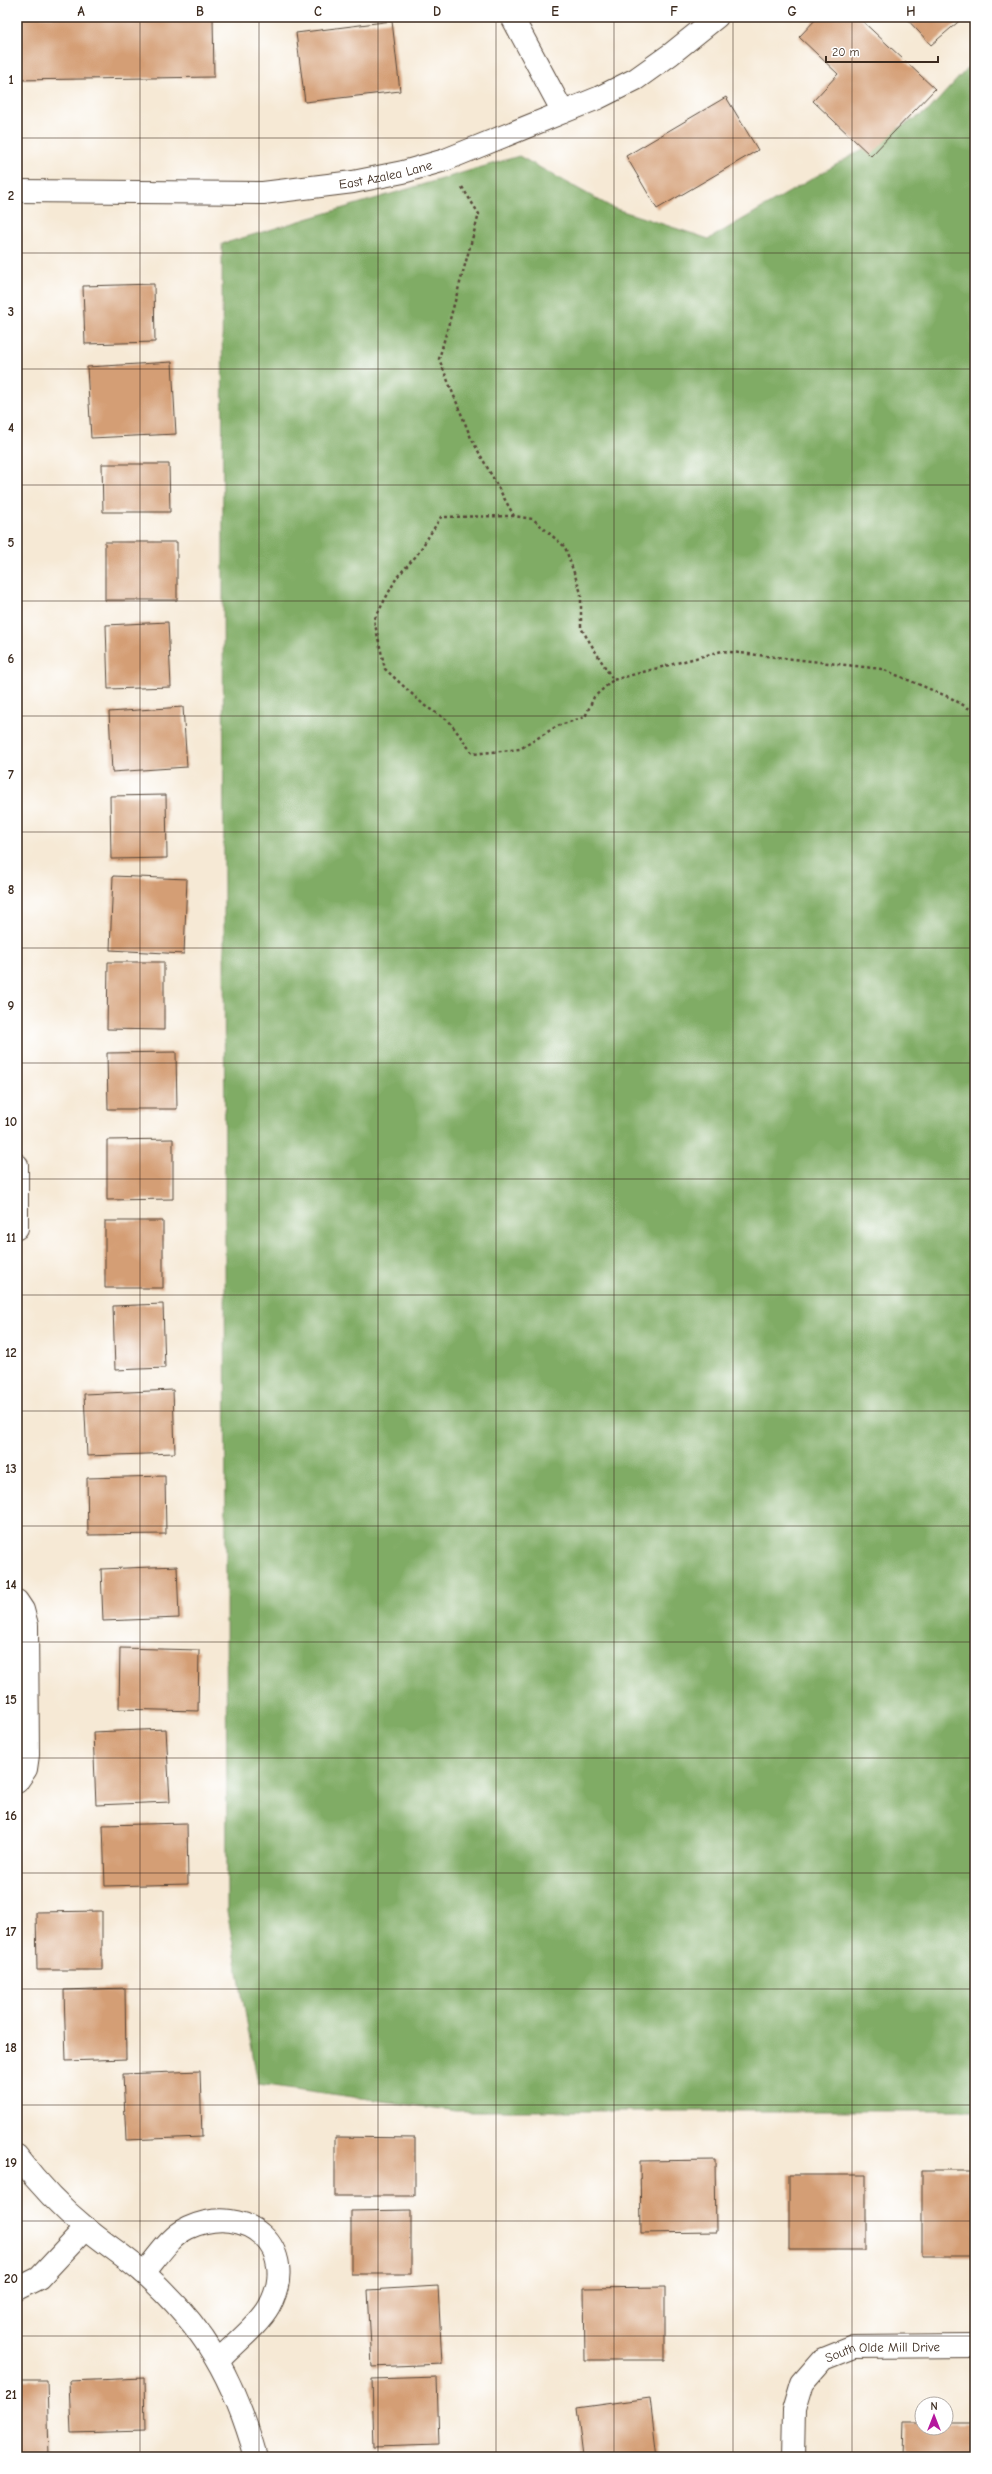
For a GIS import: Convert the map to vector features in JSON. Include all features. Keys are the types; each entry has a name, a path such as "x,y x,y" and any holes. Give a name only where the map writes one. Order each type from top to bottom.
{"street":[{"path":"512,17 563,112"},
{"name":"East Azalea Lane","path":"17,191 263,193 353,182 445,160 598,98 636,79 671,54 717,17"},
{"path":"17,1165 17,1228"},
{"path":"17,1601 23,1610 26,1625 28,1755 26,1769 17,1782"},
{"path":"17,2156 38,2183 86,2228 144,2273 198,2329 219,2360 248,2427 256,2457"},
{"path":"144,2273 174,2239 186,2228 203,2222 222,2218 242,2222 254,2228 269,2242 277,2263 277,2278 269,2308 219,2360"},
{"path":"17,2289 39,2278 86,2228"},
{"name":"South Olde Mill Drive","path":"793,2457 796,2380 823,2359 853,2347 975,2346"}],"path":[{"path":"445,160 479,214 439,358 472,438 514,516"},
{"path":"613,680 581,628 581,593 565,547 533,519 514,516 441,517 417,555 397,577 374,620 385,669 425,706 449,721 473,754 520,749 557,726 586,717 594,698 613,680 722,651 882,669 951,698 975,712"}],"green space":[{"path":"975,60 975,2111 456,2111 258,2084 227,1911 222,244 519,156 613,208 709,239 928,111"}],"building":[{"path":"17,17 213,17 214,77 17,80"},
{"path":"818,17 858,17 935,89 871,156 813,101 838,74 799,37"},
{"path":"905,17 964,17 931,45"},
{"path":"392,21 400,91 305,102 296,33"},
{"path":"726,97 758,150 657,209 626,156"},
{"path":"154,284 155,342 85,344 83,286"},
{"path":"172,362 176,434 91,438 87,367"},
{"path":"102,464 169,464 170,512 103,512"},
{"path":"105,542 177,542 177,600 105,600"},
{"path":"168,622 171,687 108,689 106,625"},
{"path":"183,707 187,767 112,772 109,712"},
{"path":"166,795 167,858 111,859 110,796"},
{"path":"113,876 187,879 184,954 110,950"},
{"path":"108,962 164,962 164,1030 107,1029"},
{"path":"176,1052 177,1109 108,1109 107,1053"},
{"path":"173,1139 173,1199 107,1200 107,1140"},
{"path":"105,1221 163,1221 163,1288 105,1288"},
{"path":"163,1304 165,1368 115,1370 113,1306"},
{"path":"173,1390 175,1453 87,1456 84,1394"},
{"path":"165,1476 166,1534 88,1535 87,1478"},
{"path":"177,1566 179,1618 103,1621 101,1569"},
{"path":"120,1648 199,1650 198,1711 119,1709"},
{"path":"166,1729 170,1802 96,1805 93,1732"},
{"path":"187,1823 188,1884 105,1886 103,1825"},
{"path":"102,1911 102,1970 37,1970 36,1912"},
{"path":"125,1988 126,2059 66,2061 64,1990"},
{"path":"200,2071 202,2137 126,2140 123,2074"},
{"path":"335,2137 415,2138 415,2196 335,2196"},
{"path":"715,2160 716,2232 641,2233 640,2161"},
{"path":"922,2170 975,2170 975,2256 922,2256"},
{"path":"789,2175 866,2175 866,2250 789,2250"},
{"path":"411,2210 411,2274 351,2274 351,2211"},
{"path":"438,2286 442,2364 372,2367 368,2290"},
{"path":"665,2287 665,2360 585,2360 584,2288"},
{"path":"437,2377 439,2445 374,2447 372,2379"},
{"path":"144,2378 145,2431 71,2433 69,2381"},
{"path":"17,2380 47,2380 49,2457 17,2457"},
{"path":"650,2398 657,2457 583,2457 577,2408"},
{"path":"904,2423 914,2423 914,2436 954,2436 954,2423 975,2423 975,2457 903,2457"}]}
